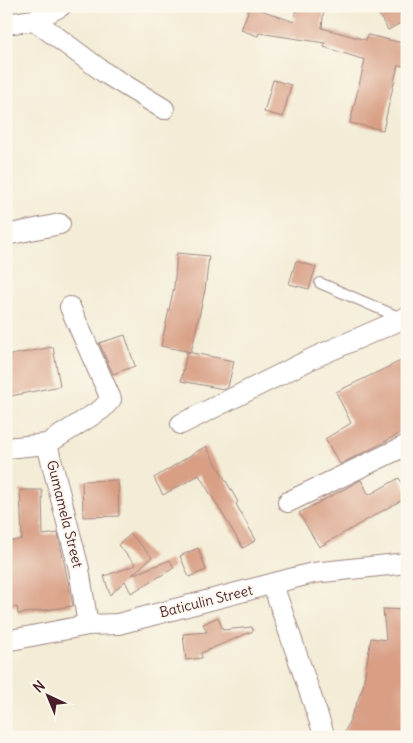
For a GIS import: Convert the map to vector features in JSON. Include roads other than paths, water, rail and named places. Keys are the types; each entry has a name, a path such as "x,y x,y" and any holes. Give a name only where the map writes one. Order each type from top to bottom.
{"street":[{"path":"6,24 34,20 61,6"},
{"path":"34,20 105,73 164,109"},
{"path":"9,235 60,224"},
{"path":"48,444 102,409 111,399 70,307"},
{"path":"181,424 313,358 404,318"},
{"name":"Gumamela Street","path":"6,448 48,444 80,569 88,625"},
{"path":"288,502 407,445"},
{"name":"Baticulin Street","path":"6,641 88,625 118,624 313,574 407,563"},
{"path":"273,585 325,737"}],"lane":[{"path":"320,282 404,318"}]}
